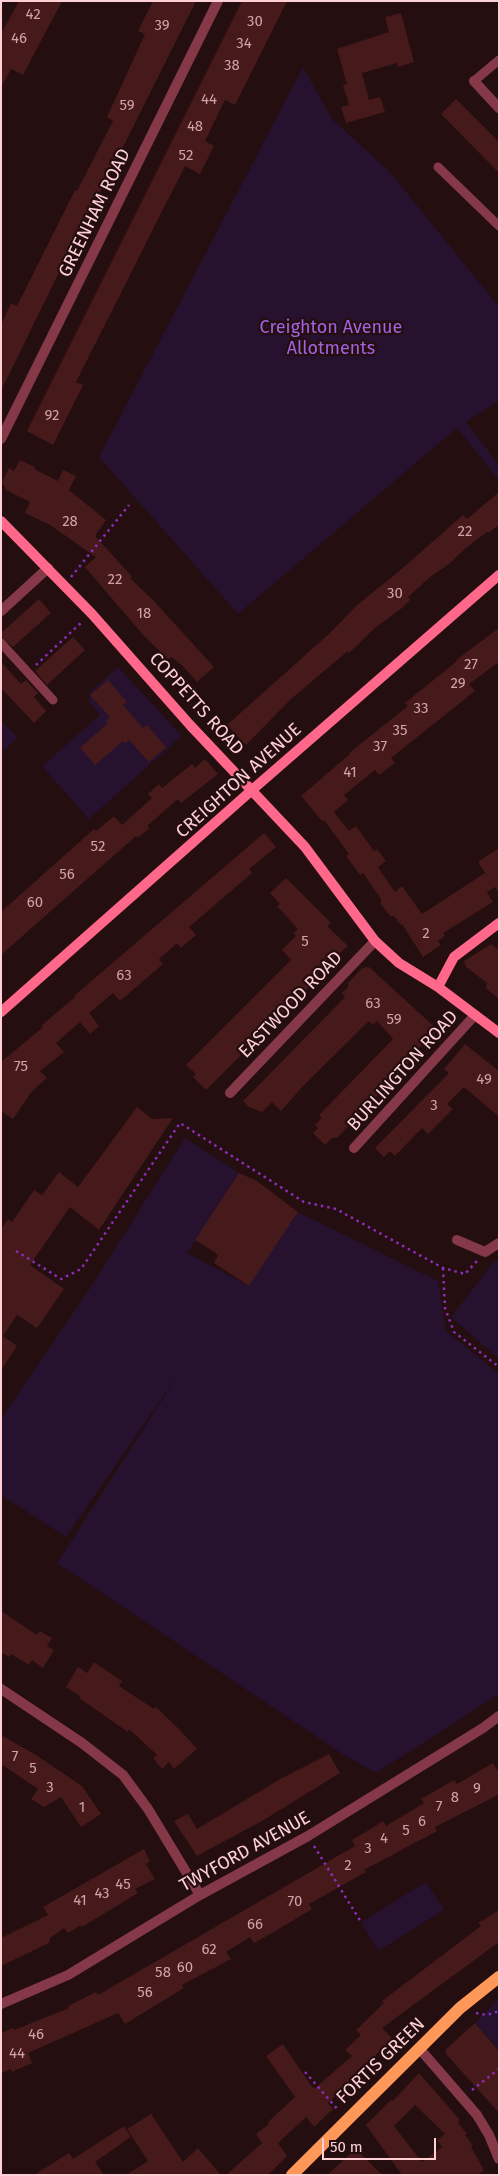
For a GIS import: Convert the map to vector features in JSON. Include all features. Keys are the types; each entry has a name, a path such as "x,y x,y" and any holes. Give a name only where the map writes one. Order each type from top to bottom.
{"main road":[{"name":"FORTIS GREEN","path":"292,2175 460,2008 499,1977"}],"street":[{"name":"GREENHAM ROAD","path":"1,438 218,1"},
{"path":"474,81 499,108"},
{"name":"COPPETTS ROAD","path":"1,521 92,614 190,726 305,847 375,941 399,963 438,987 499,1033"},
{"path":"1,611 48,568"},
{"name":"CREIGHTON AVENUE","path":"1,1012 499,575"},
{"path":"438,987 454,957 499,924"},
{"name":"EASTWOOD ROAD","path":"230,1092 375,941"},
{"name":"BURLINGTON ROAD","path":"354,1148 475,1015"},
{"path":"457,1240 486,1252 499,1243"},
{"path":"1,1689 82,1743 123,1775 148,1809 200,1895"},
{"name":"TWYFORD AVENUE","path":"1,2004 68,1975 200,1895 308,1836 466,1739 499,1716"},
{"path":"420,2048 463,2097 489,2135 499,2159"}],"lane":[{"path":"474,81 499,60"},
{"path":"438,167 499,226"},
{"path":"1,643 53,700"}],"path":[{"path":"64,586 129,505"},
{"path":"28,672 92,614"},
{"path":"19,1253 61,1279 81,1269 180,1123 304,1202 336,1209 443,1268 465,1274 486,1252"},
{"path":"443,1268 446,1308 454,1332 499,1367"},
{"path":"308,1836 361,1922"},
{"path":"460,2008 487,2015 499,2011"},
{"path":"463,2097 499,2069"},
{"path":"305,2072 346,2120"}],"green space":[{"name":"Creighton Avenue Allotments","path":"303,67 332,119 390,172 499,307 499,401 466,422 499,465 499,480 457,428 238,614 99,457"},
{"path":"118,667 182,736 89,819 42,766 100,715 89,702 90,692"},
{"path":"1,720 18,738 1,752"},
{"path":"185,1138 239,1173 187,1253 249,1286 298,1212 438,1281 446,1331 499,1374 499,1694 376,1773 344,1755 57,1563 180,1372 66,1537 1,1495 1,1419 92,1285"},
{"path":"499,1260 499,1359 451,1317 493,1263"},
{"path":"426,1882 444,1910 378,1951 361,1922"},
{"path":"499,1998 499,2050 475,2023"}],"building":[{"path":"19,1 62,1 23,75 11,69 1,87 1,34"},
{"path":"153,1 196,1 1,391 1,325 11,303 17,306 75,190 77,191 113,121 107,117 145,34 138,31"},
{"path":"242,1 287,1 235,105 225,100 205,141 214,146 200,174 185,166 76,382 83,385 53,445 27,431"},
{"path":"401,13 414,62 398,67 397,63 362,73 369,100 380,97 385,112 346,123 341,107 349,105 343,85 347,84 337,49 389,32 385,17"},
{"path":"456,99 499,142 499,173 441,114"},
{"path":"20,460 58,481 63,470 76,476 69,490 106,520 95,536 132,577 130,578 153,600 214,667 197,682 182,665 171,657 168,659 144,636 85,567 96,557 50,525 25,513 30,502 6,490 2,482 9,468 14,471"},
{"path":"499,492 499,525 487,532 449,564 430,577 408,597 410,600 402,608 375,628 349,653 348,651 291,699 246,745 227,725 331,632 357,605 463,515 467,519"},
{"path":"39,599 51,613 13,647 1,637 1,633"},
{"path":"499,628 499,662 469,684 475,691 391,758 395,763 379,775 375,770 344,795 348,800 334,812 349,831 356,826 374,851 377,849 386,861 378,867 381,872 395,892 402,886 422,914 485,873 478,862 499,848 499,893 495,887 487,892 493,902 443,933 445,936 438,941 441,945 423,957 402,924 394,916 390,916 363,873 360,875 346,856 349,854 324,820 322,821 301,796 349,753 408,706 405,703 456,660"},
{"path":"73,637 85,650 47,685 35,671"},
{"path":"1,662 21,684 26,680 38,693 34,697 46,711 34,723 1,688"},
{"path":"108,680 127,702 123,705 143,728 147,725 166,747 149,762 129,740 125,743 123,741 95,765 80,748 108,723 106,721 110,717 90,695"},
{"path":"205,759 218,774 181,803 178,799 147,826 150,828 138,838 136,836 1,955 1,912 94,829 96,831 114,816 122,825 152,798 148,794 159,784 162,788 192,764 195,768"},
{"path":"264,833 276,847 249,869 252,873 189,927 196,935 181,948 177,943 159,959 163,964 120,1001 113,993 89,1013 99,1026 90,1034 80,1022 56,1043 64,1052 40,1071 47,1078 32,1091 13,1119 1,1111 1,1062 43,1027 41,1026 74,996"},
{"path":"286,878 331,923 327,926 348,946 314,977 316,980 206,1090 193,1077 196,1074 186,1065 291,960 282,950 296,936 294,933 298,929 277,906 280,904 270,893"},
{"path":"491,944 499,950 499,999 486,988 487,983 466,967 464,961"},
{"path":"369,967 438,1030 407,1060 410,1062 337,1138 332,1138 325,1145 313,1133 318,1128 315,1125 322,1118 319,1115 393,1039 377,1021 373,1025 369,1021 304,1085 281,1111 272,1102 262,1112 249,1107 243,1101 345,997 342,993 348,987 348,983 362,968"},
{"path":"465,1044 499,1071 499,1117 464,1087 447,1104 453,1109 428,1134 422,1128 395,1156 390,1151 384,1157 375,1148 449,1073 444,1069"},
{"path":"137,1107 152,1119 173,1118 99,1230 70,1207 30,1265 64,1289 37,1328 17,1315 3,1336 17,1346 1,1370 1,1229 8,1219 12,1222 34,1190 42,1195 59,1172 78,1187"},
{"path":"239,1173 257,1181 298,1212 249,1286 214,1263 218,1256 216,1253 195,1240"},
{"path":"1,1611 37,1635 40,1631 52,1638 47,1646 54,1650 43,1668 32,1660 29,1665 11,1654 9,1657 1,1652"},
{"path":"94,1662 122,1681 119,1686 154,1709 156,1707 197,1749 174,1769 169,1762 162,1769 153,1758 157,1755 129,1729 128,1732 66,1687 78,1667 87,1673"},
{"path":"1,1735 36,1755 82,1786 101,1814 81,1827 61,1797 44,1807 31,1799 38,1789 1,1764"},
{"path":"329,1754 340,1773 262,1821 197,1856 174,1821 188,1814 197,1829 282,1778"},
{"path":"493,1763 499,1773 499,1794 435,1827 437,1831 364,1870 366,1872 309,1904 312,1909 274,1932 254,1943 250,1937 226,1952 231,1959 182,1985 184,1988 125,2024 118,2013 28,2053 32,2063 12,2072 11,2069 1,2073 1,2033 13,2028 14,2030 69,2008 68,2006 96,1992 98,1995 355,1846 352,1840 383,1821 386,1826 424,1803 421,1799 454,1780 457,1784"},
{"path":"144,1849 150,1861 146,1864 155,1879 135,1889 138,1893 82,1927 81,1925 68,1933 64,1928 50,1938 49,1943 1,1966 1,1938 48,1915 43,1907"},
{"path":"499,1910 499,1942 382,2028 393,2039 352,2077 354,2079 328,2103 333,2109 314,2127 306,2117 278,2143 287,2156 268,2175 226,2175 262,2143 256,2134 269,2124 268,2122 295,2097 266,2056 283,2044 312,2087 315,2088 352,2056 345,2050 361,2035 356,2030 384,2003 382,2001 481,1926 478,1923"},
{"path":"475,2023 499,2051 499,2113 446,2054 446,2049"},
{"path":"419,2073 460,2120 458,2122 467,2134 465,2135 473,2146 471,2147 484,2170 478,2175 402,2175 366,2125 391,2100 393,2101","holes":["415,2105 445,2134 437,2140 442,2147 422,2162 394,2126"]},
{"path":"151,2114 183,2162 198,2148 221,2175 126,2175 148,2161 127,2129"},
{"path":"124,2126 131,2137 95,2162 104,2175 34,2175 69,2153 73,2159"},
{"path":"356,2149 382,2175 327,2175"}]}
